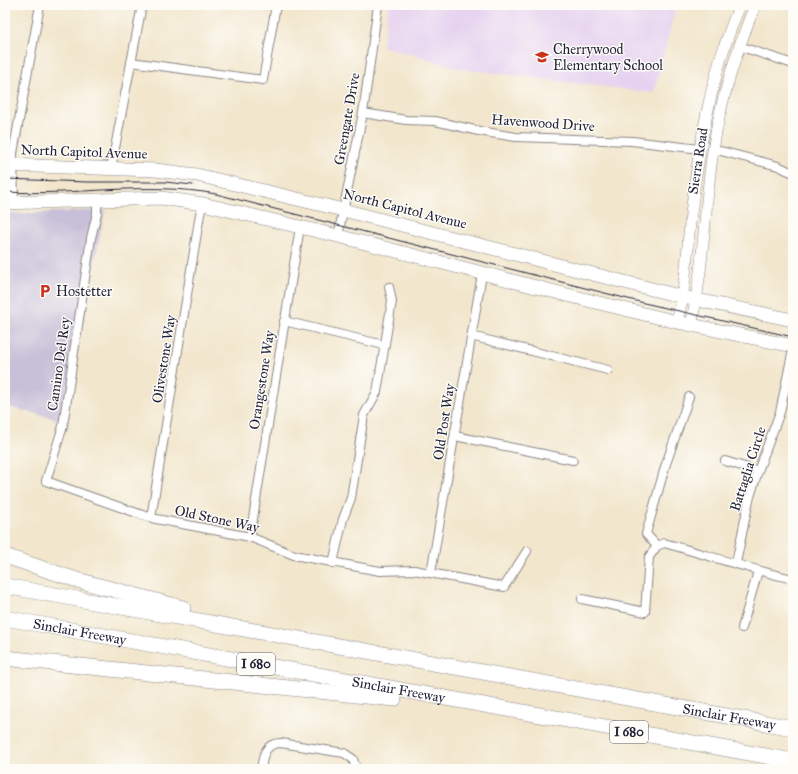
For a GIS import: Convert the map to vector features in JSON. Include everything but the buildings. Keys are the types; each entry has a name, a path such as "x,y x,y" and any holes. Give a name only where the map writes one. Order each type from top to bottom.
{"highway":[{"path":"5,556 77,580 302,638"},
{"name":"Sinclair Freeway","path":"5,586 793,727"},
{"name":"Sinclair Freeway","path":"5,618 793,761"},
{"path":"5,647 80,661 183,677"},
{"path":"5,658 507,710"},
{"path":"752,753 793,765"}],"main road":[{"name":"North Capitol Avenue","path":"9,166 156,170 197,175 343,210 683,297 793,320"},
{"path":"10,203 161,198 203,204 338,236 482,274 678,322 793,348"}],"street":[{"path":"10,203 9,166 13,153 40,5"},
{"path":"110,169 142,5"},
{"path":"131,62 263,80 276,5"},
{"name":"Greengate Drive","path":"338,236 363,113 378,5"},
{"name":"Sierra Road","path":"678,322 683,297 691,213 700,149 715,78 740,5"},
{"name":"Sierra Road","path":"691,325 697,299 713,149 726,89 739,46 755,5"},
{"path":"739,46 793,64"},
{"name":"Havenwood Drive","path":"363,113 406,120 435,121 479,132 516,137 632,141 700,149"},
{"path":"713,149 772,164 793,173"},
{"name":"Camino Del Rey","path":"46,481 63,426 91,238 97,213 97,201"},
{"name":"Olivestone Way","path":"151,518 200,214 203,204"},
{"name":"Orangestone Way","path":"250,537 300,227"},
{"name":"Old Post Way","path":"431,573 482,274"},
{"path":"333,563 343,519 351,498 364,416 377,392 392,301 389,287"},
{"path":"284,322 384,344"},
{"path":"471,336 608,370"},
{"name":"Battaglia Circle","path":"736,563 758,471 780,412 793,348"},
{"path":"657,546 646,534 665,467 689,397"},
{"path":"455,436 573,460"},
{"path":"725,461 758,471"},
{"name":"Old Stone Way","path":"46,481 151,518 250,537 294,555 380,572 414,570 504,587 527,551"},
{"path":"582,599 645,612 650,557 657,546 664,543 736,563 758,571 793,578"},
{"path":"742,628 758,571"},
{"path":"261,769 266,749 273,743 281,743 344,754 352,759 356,769"}],"shaded area":[{"name":"Cherrywood Elementary School","path":"389,5 676,5 654,93 462,69 382,46"},
{"path":"105,210 63,421 5,406 5,214"}],"tram line":[{"path":"5,179 87,182 165,182 193,185"},
{"path":"5,192 32,193 163,189 190,190 216,194 644,303 793,337"}],"place":[{"name":"Cherrywood Elementary School","path":"542,57"},
{"name":"Hostetter","path":"45,291"}]}
